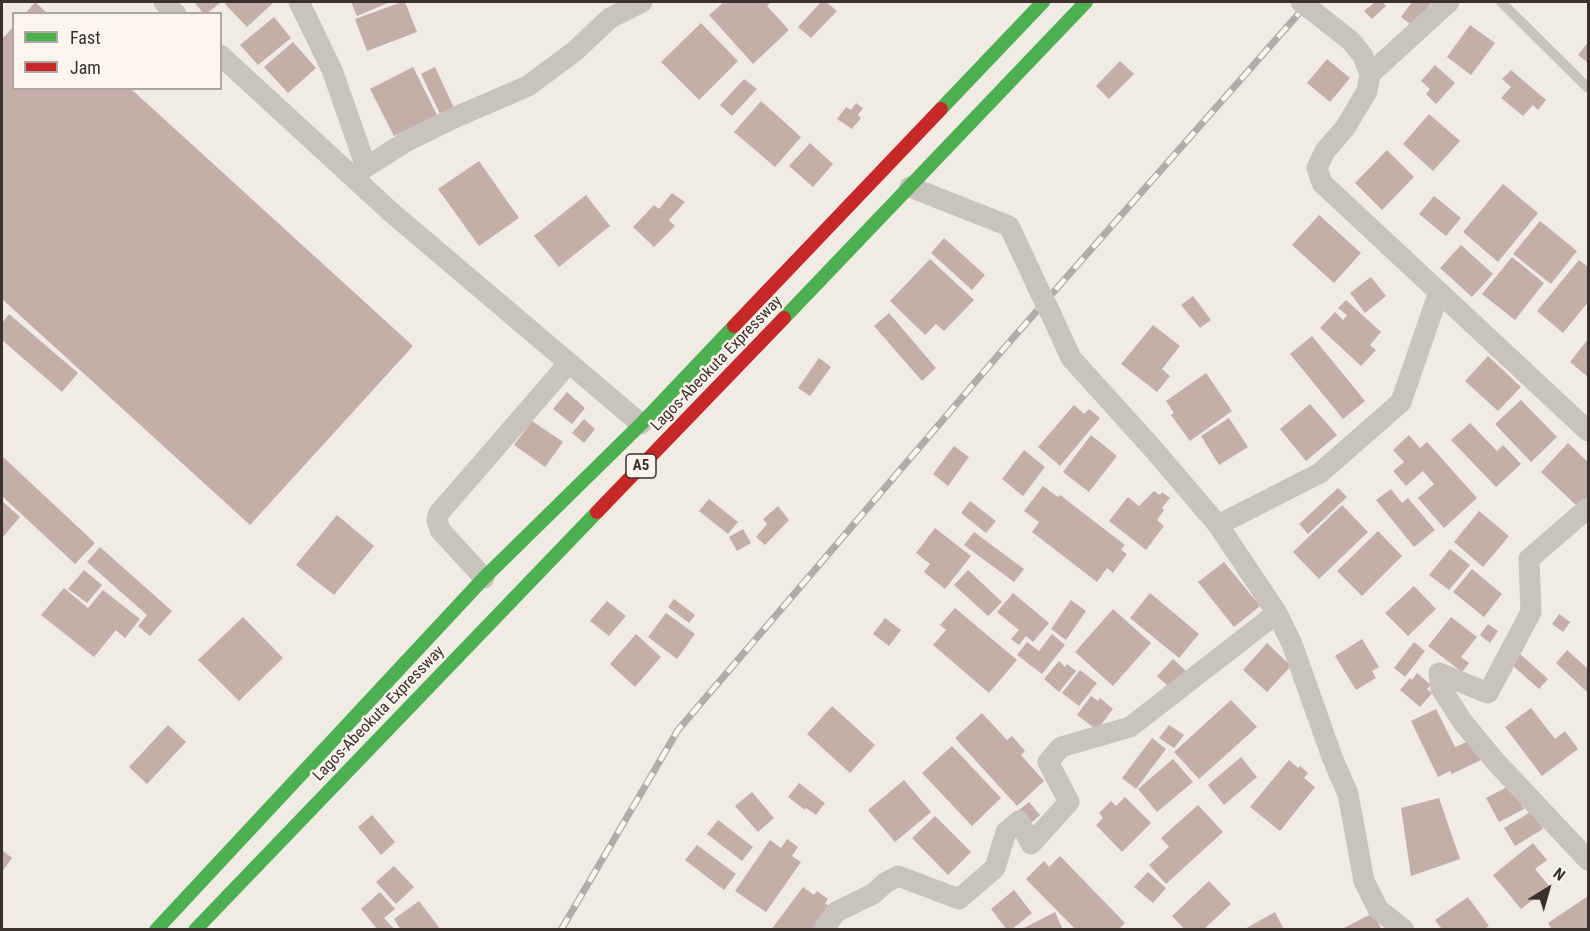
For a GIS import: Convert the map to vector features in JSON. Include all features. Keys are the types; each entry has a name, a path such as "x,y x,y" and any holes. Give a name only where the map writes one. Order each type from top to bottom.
{"highway":[{"name":"Lagos-Abeokuta Expressway","path":"195,930 1086,2"},
{"name":"Lagos-Abeokuta Expressway","path":"156,930 484,578 641,424 1034,5"}],"street":[{"path":"299,2 332,70 359,171"},
{"path":"359,171 407,141 528,86 575,51 610,18 642,2"},
{"path":"1370,74 1449,2"},
{"path":"1304,4 1351,41 1364,56 1370,74 1367,92 1344,128 1325,151 1317,168 1322,183 1588,431"},
{"path":"222,57 359,171 392,213 641,424"},
{"path":"910,187 1009,226 1071,358 1218,525 1277,613 1292,644 1332,757 1348,794 1364,881 1378,909 1404,930"},
{"path":"1218,525 1320,473 1401,402 1439,292"},
{"path":"484,578 440,530 436,520 439,513 568,364"},
{"path":"1588,508 1529,559 1531,612 1488,693 1439,673 1441,688 1462,721 1495,761 1588,860"},
{"path":"824,930 836,912 873,894 885,883 898,876 959,899 995,868 1006,832 1019,821 1031,844 1069,802 1048,762 1061,747 1130,727 1277,613"}],"lane":[{"path":"1501,2 1588,88"}],"building":[{"path":"35,2 46,12 27,12"},
{"path":"194,2 221,2 208,12 202,12"},
{"path":"228,2 274,2 247,27 225,4"},
{"path":"351,2 390,2 357,16"},
{"path":"405,2 417,32 367,51 355,19"},
{"path":"724,2 768,2 770,3 767,6 789,30 753,64 709,15"},
{"path":"821,2 826,2 837,11 811,38 798,27"},
{"path":"1375,2 1382,2 1386,6 1372,19 1364,11"},
{"path":"1412,2 1432,2 1413,26 1401,17"},
{"path":"274,17 291,38 258,65 240,45"},
{"path":"701,23 738,61 699,100 661,62"},
{"path":"1470,25 1495,43 1471,75 1447,57"},
{"path":"12,28 12,90 132,90 413,346 250,525 2,299 2,39"},
{"path":"293,42 316,68 288,93 264,67"},
{"path":"1588,42 1588,63 1578,55"},
{"path":"1327,59 1350,78 1330,102 1307,83"},
{"path":"1120,61 1134,74 1109,99 1096,86"},
{"path":"1435,65 1455,83 1436,104 1426,94 1430,89 1421,81"},
{"path":"413,67 437,115 394,136 370,89"},
{"path":"435,67 454,108 440,114 421,74"},
{"path":"1511,70 1546,100 1538,110 1533,105 1523,116 1501,98 1511,87 1502,79"},
{"path":"744,79 757,89 732,116 720,105"},
{"path":"761,101 801,137 775,167 734,132"},
{"path":"856,103 863,108 858,115 861,118 852,129 837,119 846,107 851,110"},
{"path":"1429,114 1460,141 1433,171 1403,144"},
{"path":"810,143 833,164 813,187 789,166"},
{"path":"1387,150 1414,177 1382,210 1355,183"},
{"path":"479,161 519,218 479,246 438,189"},
{"path":"1503,184 1538,213 1498,262 1463,232"},
{"path":"672,193 685,202 669,220 675,226 654,247 633,227 654,205 659,209"},
{"path":"586,195 610,226 559,267 534,236"},
{"path":"1434,196 1461,218 1446,236 1419,214"},
{"path":"1319,215 1361,253 1334,283 1292,245"},
{"path":"1540,221 1577,251 1551,284 1513,254"},
{"path":"944,238 985,275 972,290 931,253"},
{"path":"1461,245 1493,274 1472,297 1440,268"},
{"path":"1512,257 1544,283 1515,320 1482,294"},
{"path":"930,259 974,300 944,331 936,324 925,335 890,301"},
{"path":"1579,260 1588,267 1588,302 1563,333 1537,311"},
{"path":"1371,277 1386,296 1365,313 1350,293"},
{"path":"1193,296 1211,320 1200,328 1181,305"},
{"path":"1346,300 1381,332 1370,345 1376,350 1361,366 1320,328 1335,312 1343,320 1347,315 1338,308"},
{"path":"889,313 936,368 922,381 874,326"},
{"path":"9,314 78,373 62,392 2,340 2,323"},
{"path":"1153,325 1180,346 1162,369 1170,376 1157,392 1121,364"},
{"path":"1312,336 1365,401 1343,419 1290,354"},
{"path":"1588,339 1588,377 1570,362"},
{"path":"1488,356 1521,387 1498,411 1465,381"},
{"path":"819,358 831,367 810,396 798,388"},
{"path":"1206,373 1232,411 1190,441 1171,415 1174,413 1166,401"},
{"path":"567,392 585,408 572,424 553,409"},
{"path":"1521,400 1557,437 1531,462 1495,424"},
{"path":"1310,404 1337,435 1306,461 1280,429"},
{"path":"1074,405 1084,414 1089,409 1100,418 1060,466 1038,447"},
{"path":"1229,418 1248,447 1219,465 1201,436"},
{"path":"584,419 595,429 584,443 572,433"},
{"path":"532,421 563,442 545,467 514,445"},
{"path":"1470,423 1497,451 1503,445 1521,464 1496,487 1451,440"},
{"path":"1091,435 1117,456 1089,492 1063,472"},
{"path":"1409,435 1420,448 1427,442 1477,498 1444,528 1418,498 1434,484 1423,471 1406,486 1393,471 1404,462 1393,450"},
{"path":"1568,443 1588,462 1588,496 1578,507 1541,472"},
{"path":"954,446 969,457 948,486 933,474"},
{"path":"1024,450 1045,467 1023,496 1002,479"},
{"path":"2,456 95,543 75,564 2,496"},
{"path":"1043,486 1058,497 1060,495 1125,545 1121,550 1127,554 1113,573 1107,568 1097,582 1032,532 1039,522 1024,511"},
{"path":"1338,488 1347,497 1308,534 1299,524"},
{"path":"1391,489 1402,503 1408,498 1435,530 1414,547 1376,500"},
{"path":"1154,491 1160,495 1162,492 1170,498 1162,508 1164,510 1157,520 1164,526 1146,550 1109,521 1128,497 1139,506"},
{"path":"709,499 738,522 728,534 699,511"},
{"path":"2,501 20,517 2,538"},
{"path":"970,501 996,521 986,533 961,513"},
{"path":"1342,505 1368,532 1319,579 1293,552"},
{"path":"778,506 789,520 765,545 756,537 767,524 763,519"},
{"path":"1479,511 1509,536 1483,567 1454,542"},
{"path":"337,515 374,546 334,595 296,565"},
{"path":"935,528 971,556 945,589 924,572 930,564 916,553"},
{"path":"743,529 751,543 737,551 729,537"},
{"path":"1378,531 1402,556 1362,596 1337,571"},
{"path":"974,532 1024,569 1014,582 964,545"},
{"path":"100,547 172,611 150,636 138,626 147,615 87,562"},
{"path":"1450,549 1470,565 1449,590 1429,575"},
{"path":"1224,562 1260,606 1234,627 1198,582"},
{"path":"1472,569 1502,594 1484,617 1453,592"},
{"path":"84,570 102,585 87,603 68,589"},
{"path":"968,570 1002,602 988,616 954,585"},
{"path":"1414,586 1436,609 1408,636 1385,613"},
{"path":"64,588 88,608 103,590 140,619 125,638 116,630 94,657 41,615"},
{"path":"1013,593 1049,623 1033,642 1026,636 1019,645 1011,639 1019,630 997,612"},
{"path":"1150,593 1199,634 1179,658 1130,618"},
{"path":"674,599 695,615 689,623 668,607"},
{"path":"1071,600 1086,611 1066,640 1051,629"},
{"path":"607,601 626,616 609,636 590,621"},
{"path":"955,608 1017,660 989,693 933,645 946,630 940,625"},
{"path":"1113,609 1151,643 1113,686 1075,652"},
{"path":"666,613 695,634 677,659 648,637"},
{"path":"1559,614 1570,622 1563,632 1552,624"},
{"path":"243,617 283,658 239,701 198,660"},
{"path":"1451,617 1477,637 1461,657 1469,663 1462,672 1428,646"},
{"path":"885,618 901,630 889,646 873,634"},
{"path":"1488,624 1498,631 1490,643 1480,635"},
{"path":"636,634 661,657 635,687 610,664"},
{"path":"1052,634 1065,645 1042,674 1017,655 1027,642 1039,651"},
{"path":"1362,639 1379,667 1372,671 1376,678 1356,690 1335,656"},
{"path":"1414,642 1425,651 1405,677 1394,668"},
{"path":"1267,643 1291,666 1267,692 1243,670"},
{"path":"1567,650 1588,669 1587,692 1556,663"},
{"path":"1520,654 1548,679 1539,689 1511,664"},
{"path":"1173,659 1186,671 1170,688 1157,676"},
{"path":"1059,661 1065,667 1067,664 1076,671 1059,692 1044,679"},
{"path":"1080,670 1097,683 1079,706 1062,693"},
{"path":"1417,673 1431,685 1427,689 1432,693 1420,707 1400,690"},
{"path":"1091,696 1098,701 1100,698 1113,709 1097,730 1077,715"},
{"path":"1231,700 1257,727 1199,779 1174,752"},
{"path":"832,706 875,745 850,773 807,734"},
{"path":"1531,708 1555,739 1565,731 1578,749 1542,776 1505,727"},
{"path":"1436,709 1455,747 1471,740 1481,760 1452,774 1450,771 1438,777 1411,721"},
{"path":"982,713 1007,740 1012,736 1025,751 1021,755 1044,781 1017,806 955,738"},
{"path":"168,725 186,742 147,784 129,767"},
{"path":"1169,725 1184,735 1174,748 1159,738"},
{"path":"1152,738 1166,749 1136,789 1122,778"},
{"path":"952,746 1001,798 972,826 922,773"},
{"path":"1241,757 1257,777 1224,805 1208,785"},
{"path":"1173,759 1193,782 1157,812 1138,789"},
{"path":"1289,760 1308,773 1304,778 1315,787 1280,831 1250,807"},
{"path":"904,780 931,812 895,842 868,810"},
{"path":"799,783 825,803 816,815 788,797"},
{"path":"1511,785 1524,809 1499,822 1486,798"},
{"path":"752,792 774,818 758,832 735,806"},
{"path":"1125,797 1151,823 1122,852 1096,825 1103,818 1099,813 1111,801 1116,806"},
{"path":"1439,798 1460,859 1411,876 1401,808"},
{"path":"1029,802 1040,815 1026,827 1015,813"},
{"path":"1198,805 1223,832 1166,884 1149,865 1169,847 1161,838"},
{"path":"1532,811 1543,829 1515,846 1504,828"},
{"path":"372,815 395,842 381,855 358,827"},
{"path":"935,816 971,852 948,875 912,838"},
{"path":"718,820 753,847 742,861 707,834"},
{"path":"787,839 798,847 792,856 801,862 766,912 735,891 770,840 781,848"},
{"path":"1533,843 1547,860 1535,869 1550,887 1521,909 1493,875"},
{"path":"697,845 736,874 724,890 685,860"},
{"path":"2,850 12,858 2,872"},
{"path":"1060,856 1125,923 1118,930 1076,930 1026,879 1044,861 1049,867"},
{"path":"394,866 414,887 396,904 376,882"},
{"path":"1148,872 1166,888 1153,903 1134,887"},
{"path":"1209,881 1231,904 1203,930 1185,930 1172,916"},
{"path":"803,887 814,895 817,891 828,899 825,903 832,909 817,930 771,930"},
{"path":"1014,890 1032,913 1011,930 1007,930 991,909"},
{"path":"380,892 395,909 384,918 395,930 378,930 361,909"},
{"path":"1588,896 1588,930 1552,930 1548,923"},
{"path":"1468,897 1489,926 1483,930 1438,930 1441,928 1435,920"},
{"path":"419,901 441,930 401,930 394,919"},
{"path":"1055,912 1063,930 1020,930"},
{"path":"1275,912 1284,930 1243,930"},
{"path":"1373,913 1382,930 1340,930"}],"railway":[{"path":"561,930 678,730 1006,346 1309,2"}],"traffic: fast":[{"path":"941,109 1043,2"},
{"path":"784,318 1086,2"},
{"path":"156,930 484,578 641,424 734,326"},
{"path":"195,930 597,512"}],"traffic: jam":[{"path":"734,326 941,109"},
{"path":"597,512 784,318"}]}
